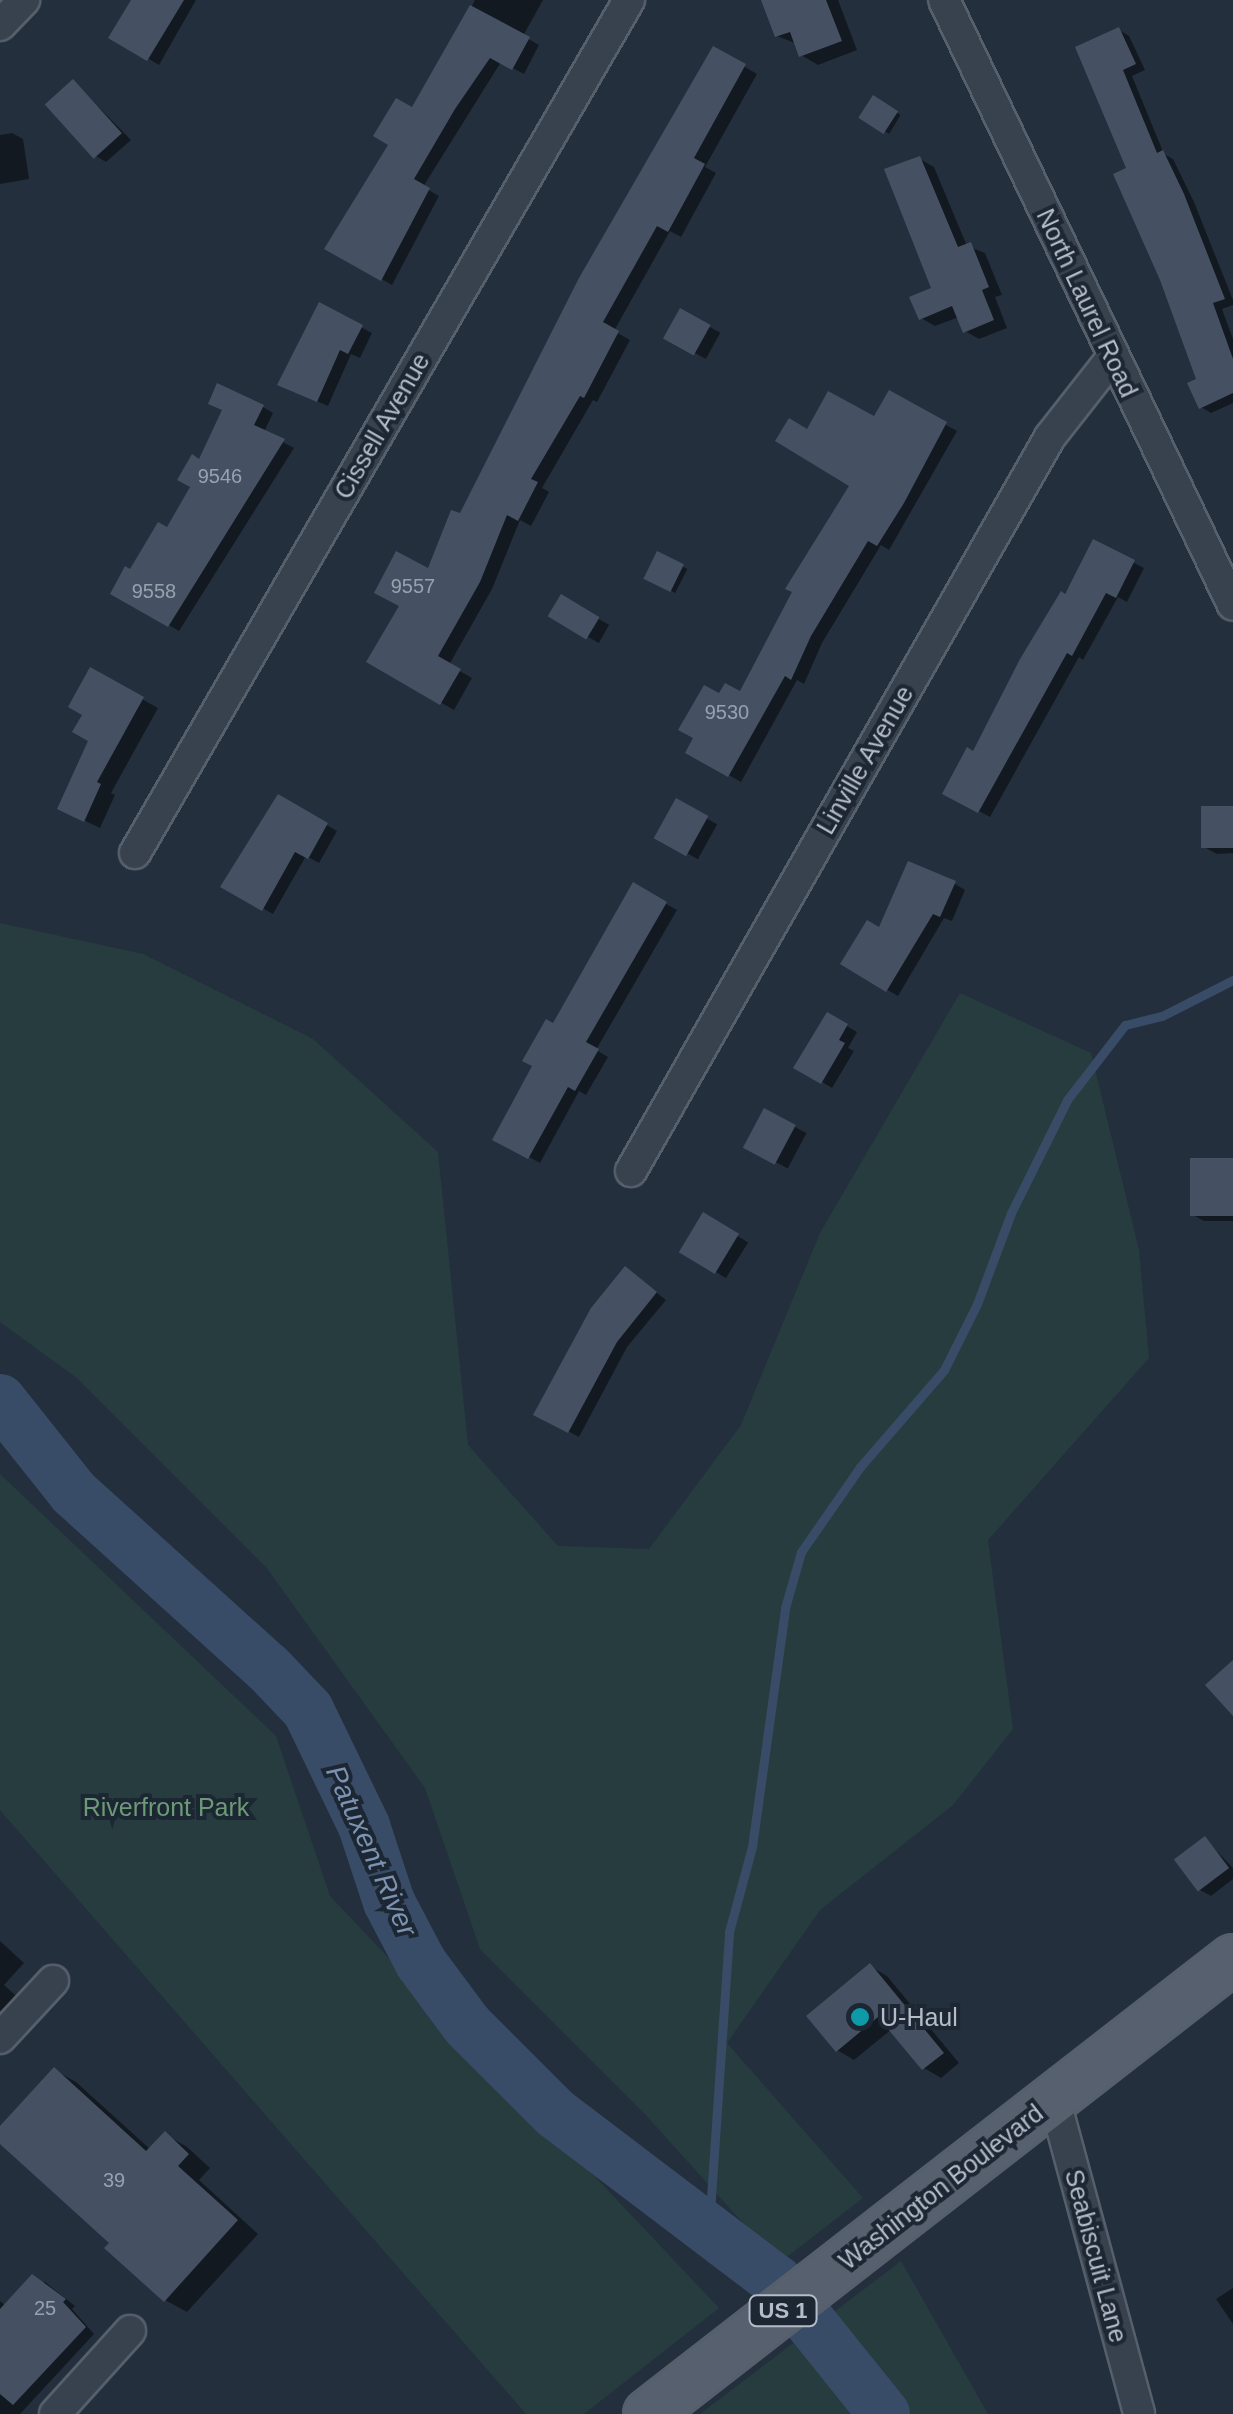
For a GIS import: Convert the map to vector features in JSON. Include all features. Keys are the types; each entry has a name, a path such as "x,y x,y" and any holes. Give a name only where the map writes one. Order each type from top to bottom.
{"main road":[{"name":"Washington Boulevard","path":"663,2403 1233,1958"}],"street":[{"path":"0,25 24,0"},
{"name":"Cissell Avenue","path":"135,852 629,0"},
{"name":"North Laurel Road","path":"944,0 1233,605"},
{"name":"Linville Avenue","path":"630,1171 1050,437 1112,358"},
{"path":"0,2038 53,1981"},
{"name":"Seabiscuit Lane","path":"1054,2098 1139,2414"},
{"path":"54,2414 130,2331"}],"green space":[{"path":"0,923 143,954 313,1039 438,1152 468,1445 558,1546 649,1549 741,1425 820,1233 960,993 1091,1053 1139,1250 1149,1358 988,1540 1013,1729 953,1805 820,1910 727,2043 863,2198 779,2263 644,2113 480,1949 425,1788 266,1567 77,1378 0,1322"},
{"name":"Riverfront Park","path":"0,1474 276,1736 330,1896 719,2308 584,2414 526,2414 0,1810"},
{"path":"901,2261 988,2414 700,2414"}],"building":[{"path":"131,0 184,0 147,61 108,38"},
{"path":"761,0 826,0 842,41 799,57 790,32 775,37"},
{"path":"470,5 530,37 512,70 490,58 455,109 414,179 430,188 381,281 324,249 388,145 373,136 396,98 412,107"},
{"path":"1119,27 1136,64 1123,70 1157,153 1163,150 1184,194 1225,299 1213,303 1233,359 1233,393 1199,409 1187,383 1196,379 1160,280 1113,174 1126,168 1075,47"},
{"path":"713,46 746,64 694,158 705,164 668,232 657,226 603,322 619,331 584,398 580,396 531,479 538,482 518,521 507,515 480,582 438,656 461,669 440,705 366,662 399,606 374,593 396,551 428,568 451,510 460,513 579,278"},
{"path":"73,79 122,133 94,159 45,104"},
{"path":"873,95 898,111 883,134 858,118"},
{"path":"920,156 958,247 971,242 989,287 982,290 994,320 963,333 952,306 919,320 909,297 931,288 884,169"},
{"path":"319,302 363,325 348,354 340,350 317,402 277,385"},
{"path":"680,308 711,325 694,356 663,339"},
{"path":"217,383 264,405 254,425 285,439 168,627 110,594 125,566 130,569 158,522 167,527 190,487 177,480 192,454 199,459 222,410 208,404"},
{"path":"889,390 947,422 904,503 877,546 868,541 811,636 791,680 785,676 728,777 685,753 693,738 678,730 704,685 719,693 725,683 740,691 792,592 785,589 849,486 775,441 789,418 807,429 828,391 874,416"},
{"path":"1093,539 1135,560 1116,598 1106,593 1072,656 1067,653 978,813 942,794 967,747 973,751 1020,659 1061,591 1065,594"},
{"path":"657,551 684,564 670,592 643,579"},
{"path":"561,594 600,617 586,639 548,616"},
{"path":"90,667 144,697 97,782 101,784 84,822 57,809 88,741 72,732 82,715 68,707"},
{"path":"278,794 328,823 308,859 295,852 262,911 220,887"},
{"path":"676,798 708,816 686,856 654,838"},
{"path":"1201,806 1233,806 1233,848 1201,848"},
{"path":"908,861 956,881 940,917 933,914 886,992 840,964 867,920 879,927"},
{"path":"633,882 667,902 586,1042 599,1049 575,1091 568,1087 528,1159 492,1140 532,1066 522,1061 546,1019 553,1023"},
{"path":"827,1012 848,1024 839,1040 845,1043 821,1084 793,1068"},
{"path":"764,1108 796,1125 775,1165 743,1148"},
{"path":"1190,1158 1233,1158 1233,1216 1190,1216"},
{"path":"703,1212 739,1234 715,1274 679,1252"},
{"path":"625,1266 657,1292 617,1342 568,1433 533,1415 591,1308"},
{"path":"1233,1660 1233,1716 1205,1685"},
{"path":"1205,1836 1229,1868 1198,1891 1174,1859"},
{"name":"U-Haul","path":"870,1963 944,2053 922,2070 878,2017 836,2052 806,2016"},
{"path":"54,2067 146,2151 165,2131 189,2154 178,2166 238,2220 164,2302 104,2248 109,2243 0,2144 0,2126"},
{"path":"32,2274 66,2299 63,2302 86,2327 13,2405 0,2394 0,2309"}],"waterway":[{"path":"709,2227 729,1932 752,1847 785,1608 801,1552 860,1467 944,1370 977,1304 1011,1213 1067,1100 1125,1025 1162,1016 1233,980"},
{"name":"Patuxent River","path":"0,1400 74,1493 268,1668 308,1710 364,1826 389,1902 421,1963 467,2025 555,2113 778,2282 884,2414"}],"place":[{"name":"U-Haul","path":"860,2017"}]}
